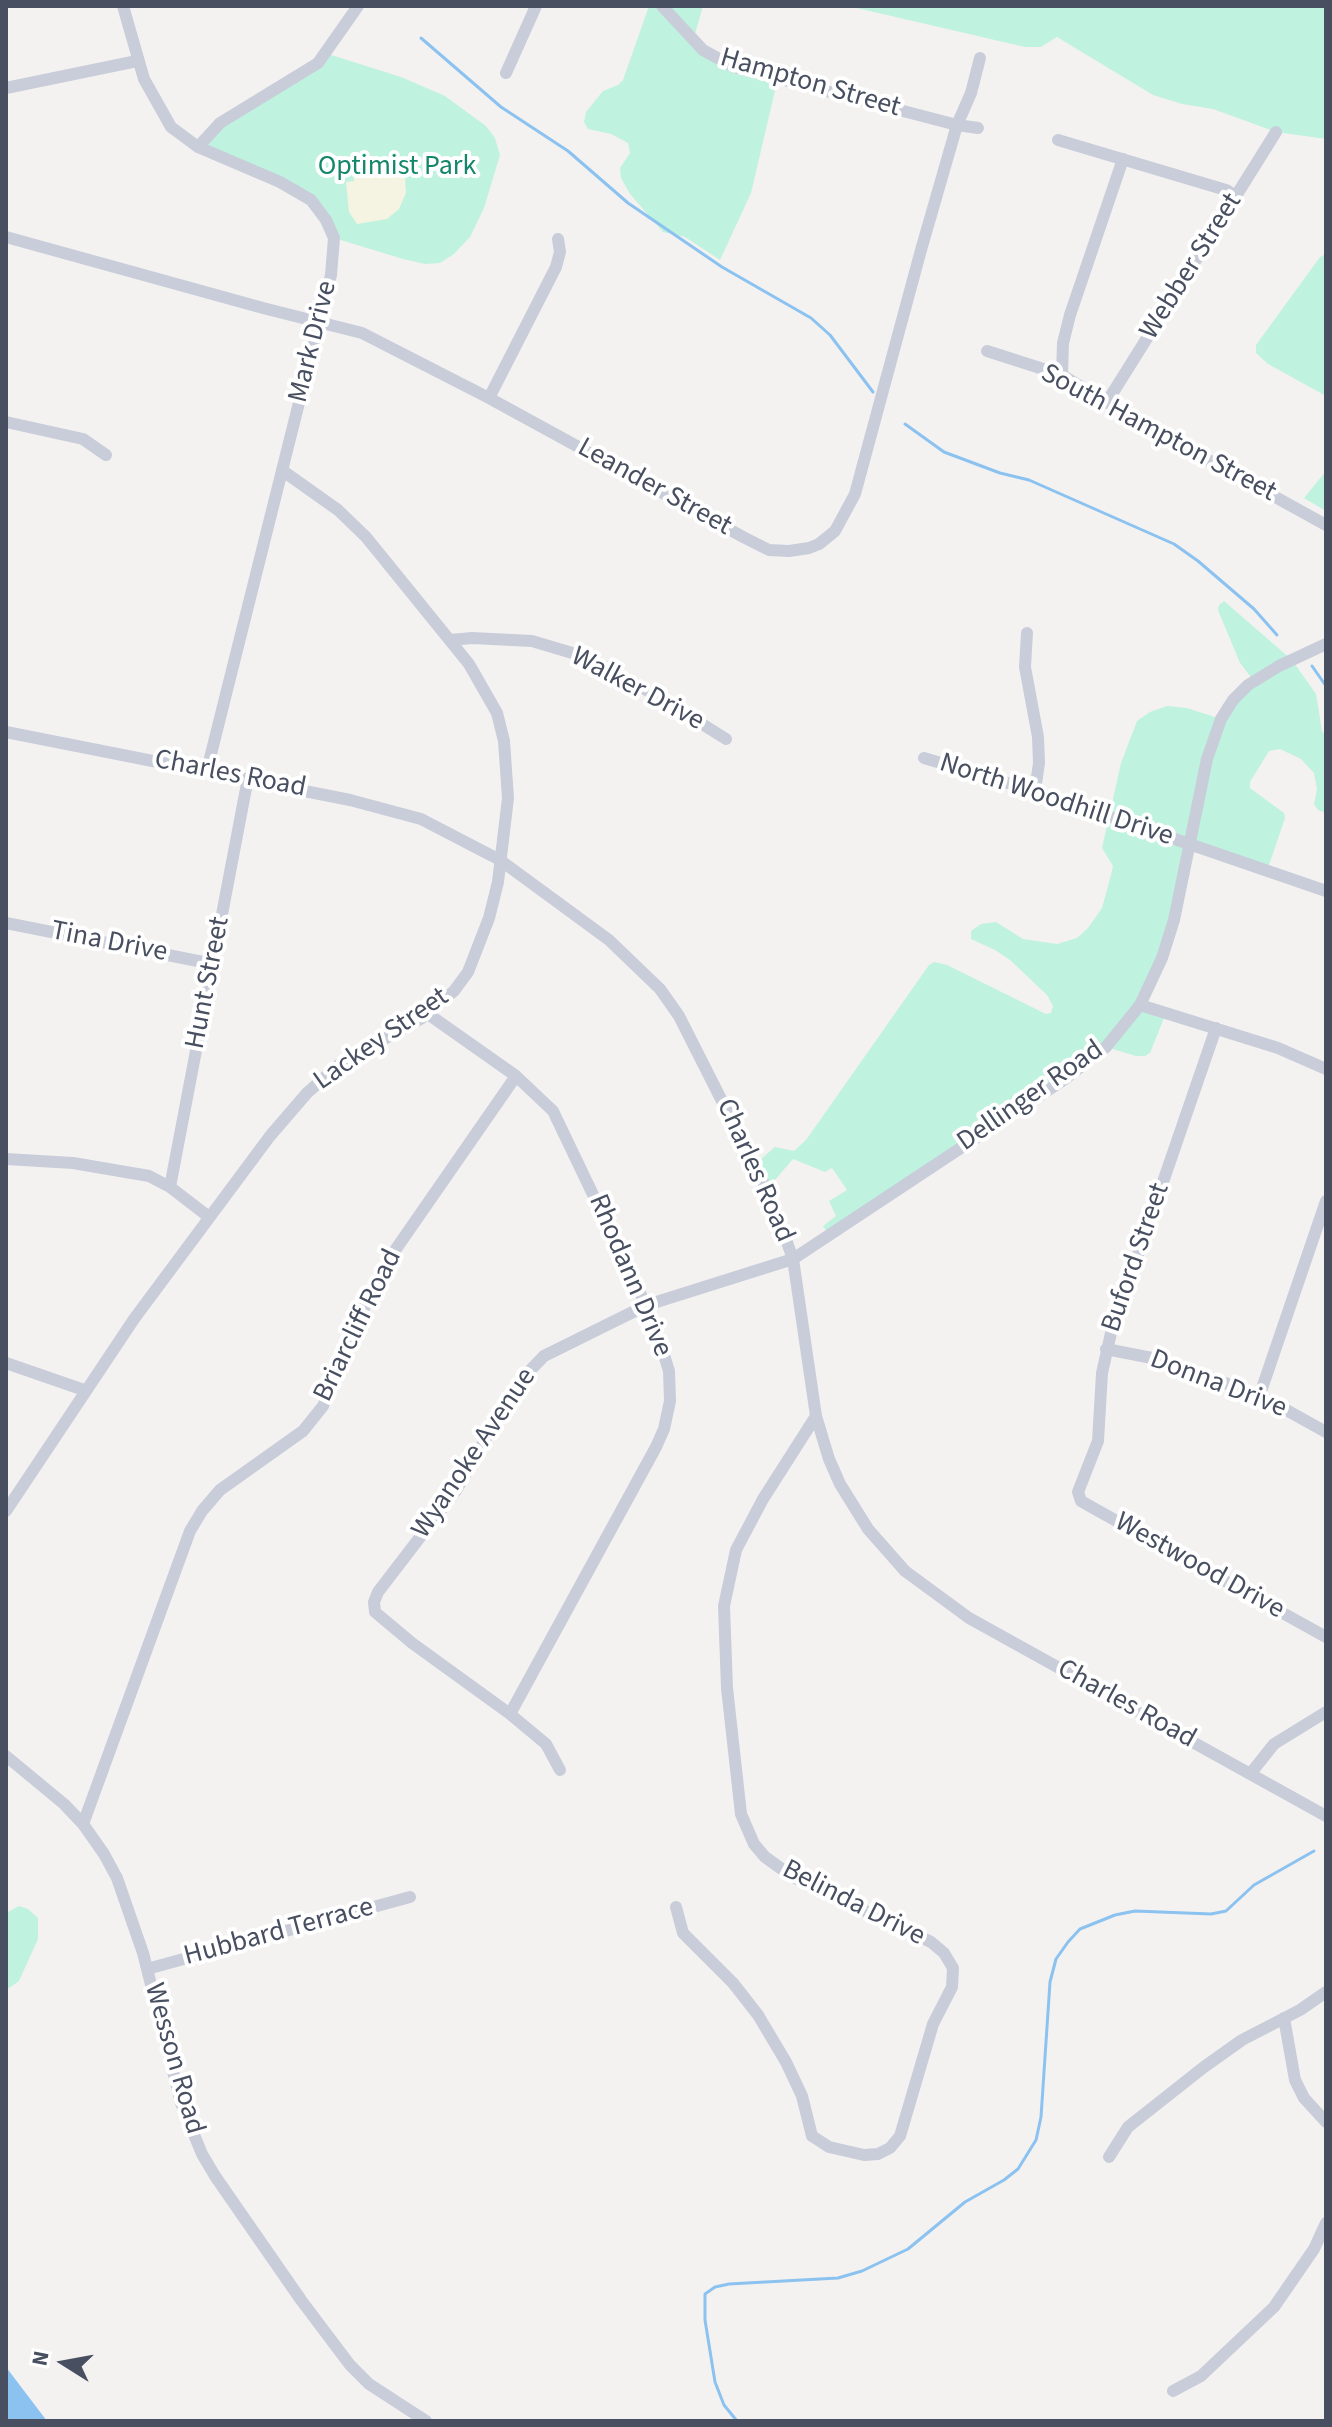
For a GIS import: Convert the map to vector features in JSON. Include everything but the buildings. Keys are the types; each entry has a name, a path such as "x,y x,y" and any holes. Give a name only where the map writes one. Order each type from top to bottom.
{"street":[{"name":"Mark Drive","path":"123,6 137,61 151,94 171,127 198,147 280,182 311,200 334,238 335,255 320,321 207,770"},
{"path":"198,147 220,123 318,63 358,6"},
{"path":"506,73 536,6"},
{"name":"Hampton Street","path":"662,6 693,41 719,61 978,128"},
{"name":"Leander Street","path":"6,237 362,333 769,550 789,551 819,544 835,531 855,494 957,125 971,93 980,58"},
{"path":"6,88 137,61"},
{"name":"Webber Street","path":"1107,402 1276,132"},
{"path":"1058,140 1226,190 1236,196"},
{"path":"1062,375 1063,343 1070,315 1123,159"},
{"path":"489,398 556,267 560,252 558,239"},
{"name":"South Hampton Street","path":"987,351 1062,375 1326,525"},
{"path":"6,422 83,439 106,455"},
{"name":"Lackey Street","path":"6,1511 84,1390 270,1136 315,1085 341,1063 428,1014 454,991 468,972 489,918 498,882 508,798 504,741 497,713 486,690 451,640 351,521 283,471"},
{"path":"1027,633 1025,667 1038,737 1039,777 1035,791"},
{"name":"Walker Drive","path":"451,640 532,641 589,658 726,739"},
{"name":"Dellinger Road","path":"793,1259 1065,1079 1106,1047 1140,1005 1162,958 1174,920 1211,747 1221,719 1233,700 1248,685 1326,644"},
{"name":"Charles Road","path":"6,732 248,778 421,819 500,860 609,940 660,989 696,1046 771,1198 793,1259 816,1416 829,1459 857,1513 889,1554 920,1584 969,1618 1326,1816"},
{"name":"North Woodhill Drive","path":"924,758 1035,791 1326,891"},
{"name":"Hunt Street","path":"170,1187 248,778"},
{"name":"Tina Drive","path":"6,923 213,964"},
{"path":"1140,1005 1278,1048 1326,1069"},
{"name":"Rhodann Drive","path":"428,1014 516,1076 553,1111 647,1305 662,1342 669,1371 670,1401 664,1429 510,1714"},
{"name":"Buford Street","path":"1078,1492 1100,1431 1100,1388 1106,1349 1216,1028"},
{"name":"Briarcliff Road","path":"83,1824 190,1531 208,1502 220,1490 303,1431 323,1406 371,1292 389,1259 516,1076"},
{"path":"6,1159 73,1163 149,1176 170,1187 209,1217"},
{"path":"1259,1397 1326,1201"},
{"name":"Wyanoke Avenue","path":"560,1770 546,1744 382,1620 375,1612 374,1602 386,1579 464,1479 509,1395 524,1375 553,1351 647,1305 793,1259"},
{"name":"Donna Drive","path":"1106,1349 1157,1359 1259,1397 1326,1432"},
{"path":"6,1363 84,1390"},
{"name":"Belinda Drive","path":"676,1907 683,1933 733,1983 758,2015 795,2077 808,2128 817,2141 864,2155 878,2154 890,2148 900,2136 930,2035 952,1987 953,1968 950,1960 931,1942 793,1877 765,1857 746,1831 741,1814 723,1630 730,1567 748,1525 816,1416"},
{"name":"Westwood Drive","path":"1078,1492 1081,1501 1326,1637"},
{"path":"1251,1773 1274,1744 1326,1712"},
{"name":"Wesson Road","path":"6,1756 64,1804 83,1824 117,1878 147,1969 181,2103 202,2154 215,2176 350,2365 369,2384 426,2421"},
{"name":"Hubbard Terrace","path":"147,1969 410,1897"},
{"path":"1109,2157 1128,2127 1150,2108 1225,2052 1326,1992"},
{"path":"1284,2018 1291,2043 1295,2080 1304,2098 1326,2122"},
{"path":"1173,2391 1201,2376 1274,2307 1314,2249 1326,2223"}],"green space":[{"path":"649,6 703,6 693,41 703,50 778,78 751,193 720,260 685,237 663,232 630,194 621,178 620,168 630,153 628,143 611,134 588,129 584,122 586,112 603,91 623,80"},
{"path":"848,6 1326,6 1326,139 1276,132 1213,109 1153,95 1057,37 1041,47 1025,47"},
{"name":"Optimist Park","path":"325,53 401,77 445,96 486,126 495,138 500,155 484,208 470,237 440,263 425,264 403,259 334,238 318,208 198,147 207,135"},
{"path":"1326,254 1326,396 1268,364 1256,353 1256,345 1320,257"},
{"path":"1326,471 1326,511 1304,498"},
{"path":"1224,601 1292,660 1316,694 1322,731 1326,736 1326,813 1314,804 1317,789 1314,773 1301,759 1280,749 1269,751 1250,782 1250,788 1284,813 1285,818 1267,871 1190,844 1174,920 1140,1005 1166,1013 1150,1053 1136,1056 1106,1047 830,1237 823,1226 836,1216 829,1201 847,1190 832,1168 825,1172 793,1159 774,1181 775,1186 767,1189 755,1164 775,1147 794,1151 806,1140 934,962 947,965 1046,1014 1051,1013 1053,1006 1047,995 1010,960 971,939 971,931 981,924 996,922 1023,939 1057,944 1077,938 1088,928 1102,908 1111,875 1113,866 1102,848 1121,763 1137,721 1167,706 1187,708 1221,719 1254,681 1240,663 1218,610"},
{"path":"19,1906 38,1918 38,1939 19,1981 6,1990 6,1913"}],"sand":[{"path":"372,160 390,165 400,172 405,178 406,193 399,209 387,219 357,224 349,212 346,182 354,181 353,167"}],"water":[{"path":"6,2367 47,2421 9,2421 6,2416"}],"waterway":[{"path":"421,38 501,107 568,151 628,203 722,267 811,318 830,335 873,392"},
{"path":"905,424 944,452 1000,473 1029,480 1174,544 1254,609 1277,635"},
{"path":"1312,666 1326,686"},
{"path":"737,2421 724,2405 715,2382 705,2320 705,2294 715,2287 729,2284 838,2278 862,2271 908,2249 965,2202 1004,2180 1018,2169 1036,2140 1041,2117 1050,1982 1056,1959 1080,1929 1115,1915 1135,1911 1211,1914 1226,1911 1254,1885 1314,1851"}]}
